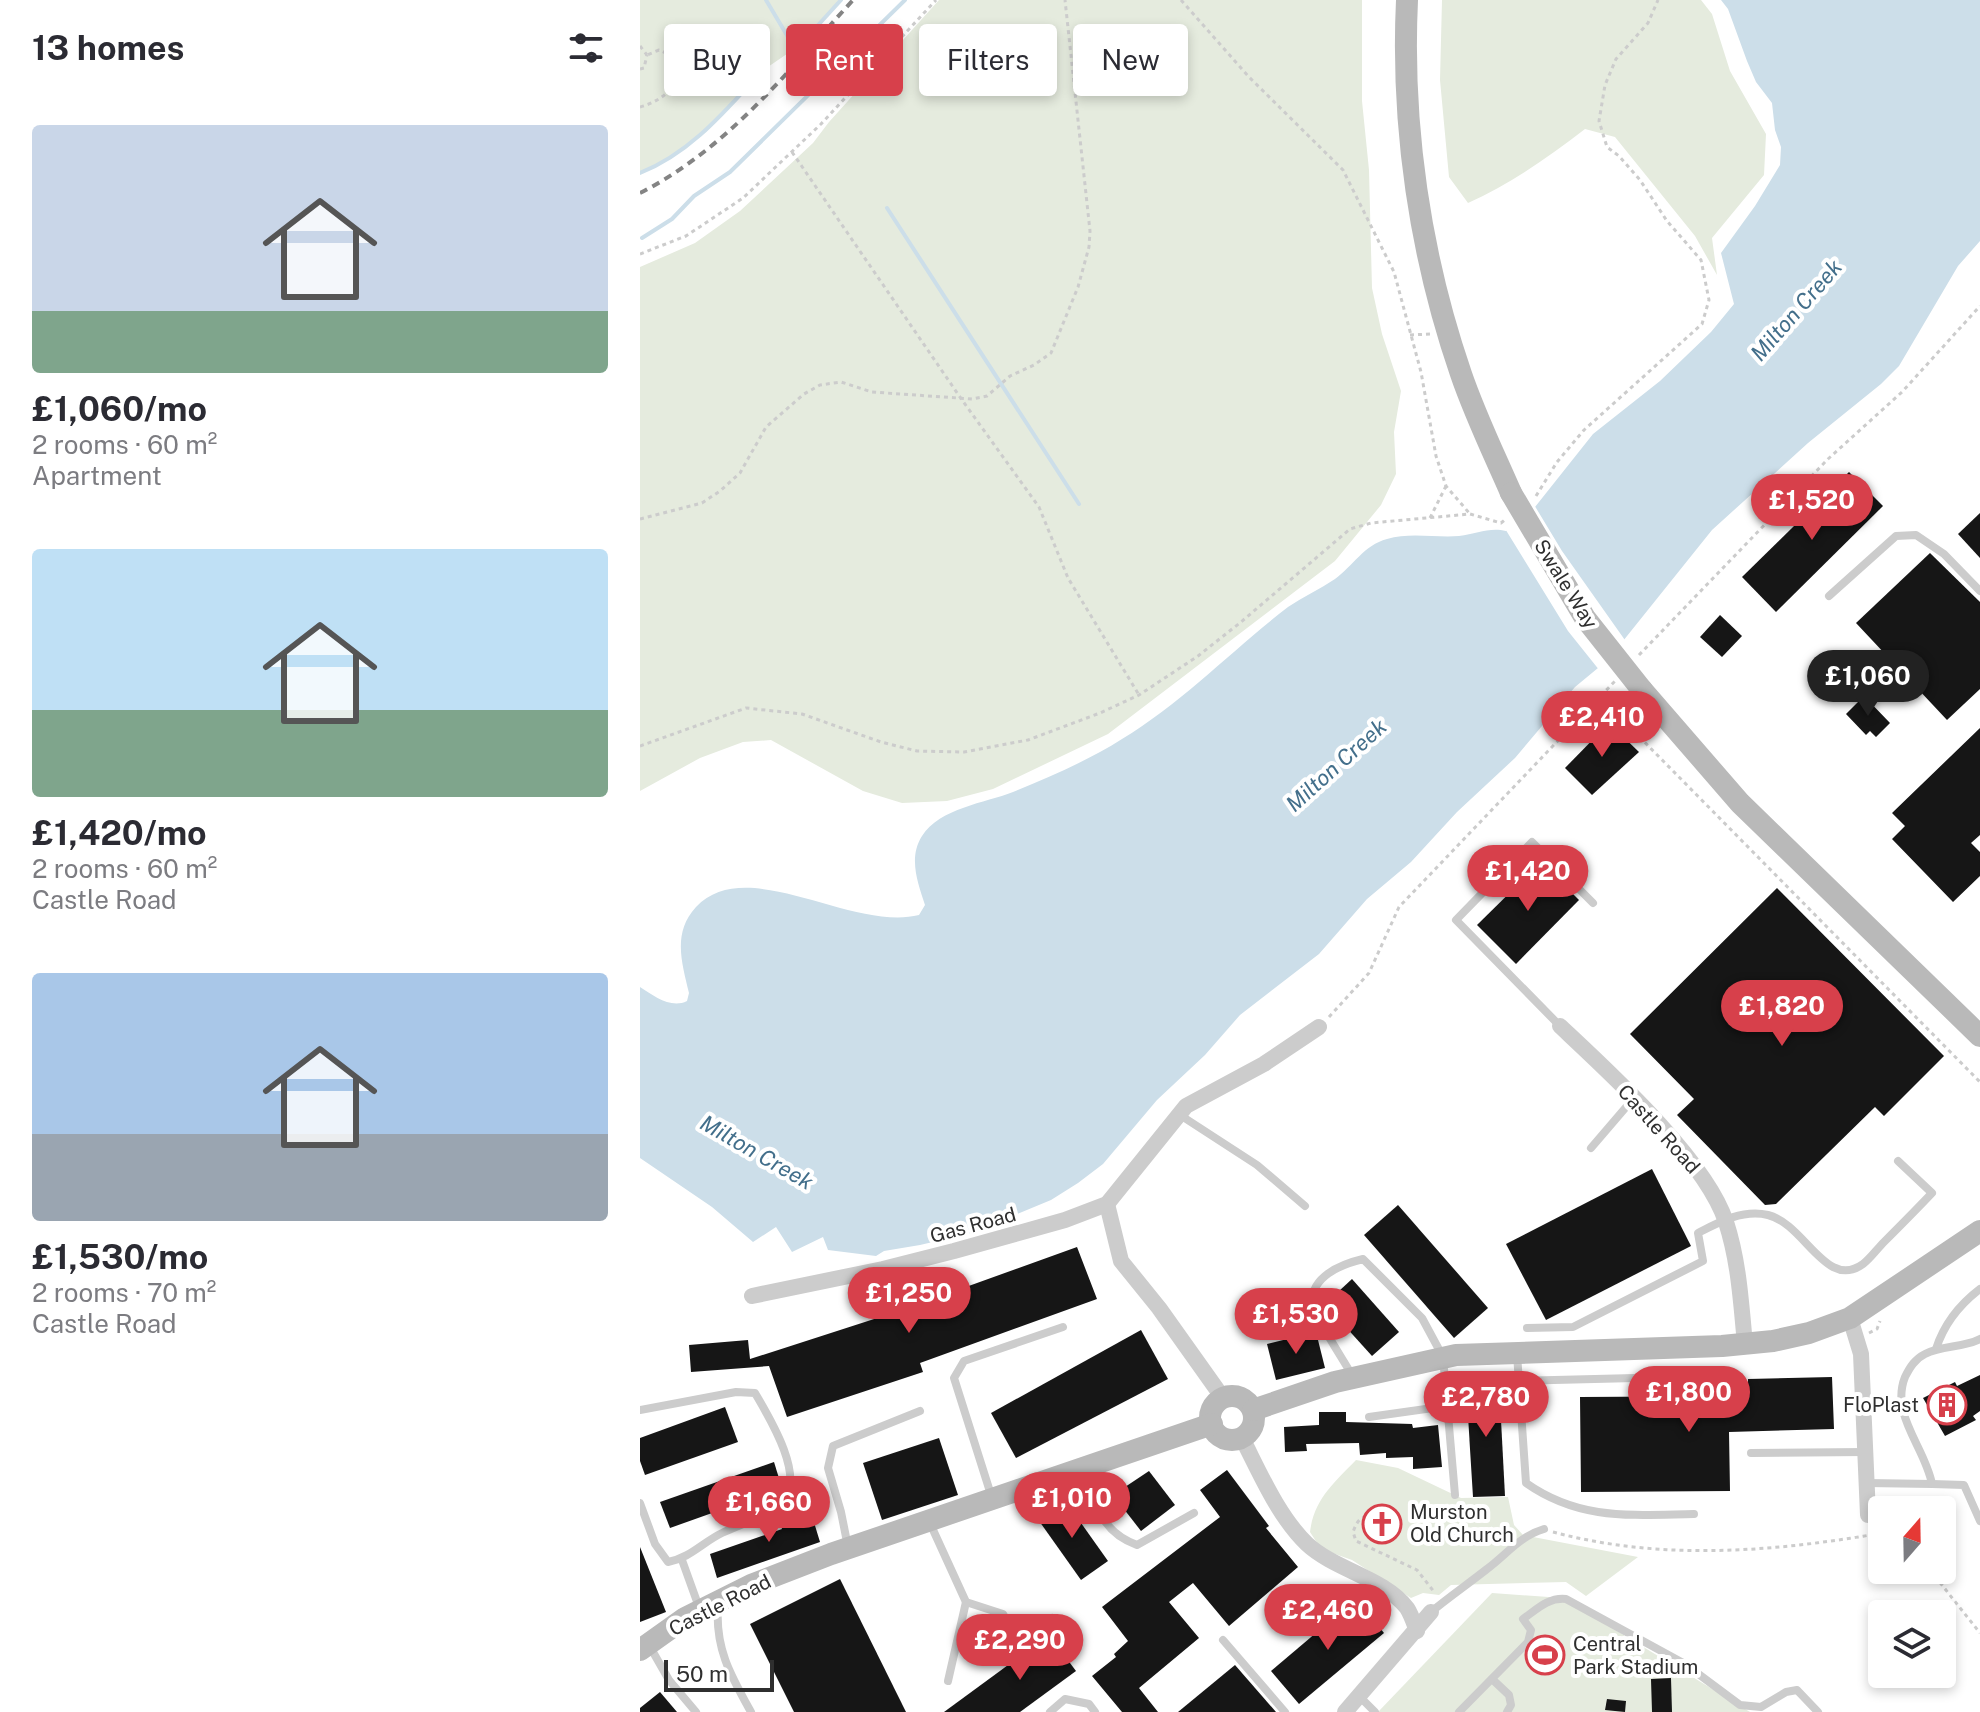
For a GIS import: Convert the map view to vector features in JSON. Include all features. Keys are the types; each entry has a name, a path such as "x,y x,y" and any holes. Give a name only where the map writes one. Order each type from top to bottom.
{"main road":[{"name":"Swale Way","path":"1407,0 1405,90 1422,222 1441,311 1462,377 1512,504 1585,618 1642,690 1740,803 1980,1036"},
{"path":"1253,1410 1353,1377 1443,1357 1745,1344 1797,1336 1850,1318 1980,1231"},
{"path":"1237,1396 1253,1410 1253,1424 1242,1438 1225,1438 1212,1424 1214,1406 1223,1398 1237,1396"},
{"name":"Castle Road","path":"644,1647 709,1606 751,1585 848,1548 1212,1424"}],"street":[{"name":"Castle Road","path":"1560,1026 1633,1099 1701,1175 1725,1219 1736,1258 1745,1344"},
{"path":"1223,1398 1159,1308 1121,1261 1107,1204 1186,1106 1264,1064 1319,1027"},
{"name":"Gas Road","path":"752,1296 954,1251 1065,1220 1107,1204"},
{"path":"1850,1318 1861,1354 1868,1515"},
{"path":"1242,1438 1295,1531 1328,1560 1394,1595 1407,1609 1417,1631"},
{"path":"1345,1712 1436,1608"}],"lane":[{"path":"1829,596 1896,536 1916,535 1944,554 1980,591"},
{"path":"1560,1026 1456,920 1532,842 1593,903"},
{"path":"1591,1148 1633,1099"},
{"path":"1179,1114 1257,1165 1305,1206"},
{"path":"1527,1328 1573,1327 1703,1261 1698,1233 1725,1219 1751,1213 1769,1215 1790,1225 1830,1268 1840,1271 1862,1265 1932,1193 1898,1161"},
{"path":"1353,1377 1313,1305 1315,1290 1328,1273 1345,1263 1363,1259 1422,1318 1443,1357 1455,1495"},
{"path":"1936,1349 1942,1331 1954,1314 1980,1289"},
{"path":"992,1498 954,1378 964,1361 1063,1327"},
{"path":"1932,1484 1928,1465 1905,1419 1900,1401 1910,1367 1921,1356 1936,1349 1980,1339"},
{"path":"1517,1353 1526,1483 1542,1495 1592,1513 1694,1514"},
{"path":"1519,1381 1716,1376"},
{"path":"640,1410 736,1392 755,1393 776,1428 793,1481 785,1499 775,1507 714,1537 682,1560 668,1562 655,1544 640,1503"},
{"path":"1369,1417 1447,1406"},
{"path":"848,1548 828,1468 833,1446 920,1411"},
{"path":"1751,1453 1865,1452"},
{"path":"1088,1466 1095,1508 1124,1540 1137,1545 1194,1513"},
{"path":"1866,1483 1964,1485 1980,1521"},
{"path":"929,1520 966,1602 948,1681"},
{"path":"1436,1608 1514,1545 1531,1533 1544,1529"},
{"path":"682,1560 709,1606 717,1626 721,1650 738,1693 751,1712"},
{"path":"1459,1712 1528,1642 1531,1630 1523,1619 1546,1603 1563,1599 1685,1664 1740,1705 1761,1707 1786,1692 1797,1690 1818,1712"},
{"path":"966,1602 1003,1614 1013,1632 1029,1632 1052,1618"},
{"path":"1223,1640 1285,1712"},
{"path":"644,1647 696,1712"},
{"path":"1492,1679 1509,1695 1511,1705 1507,1712"},
{"path":"1360,1697 1375,1712"},
{"path":"1050,1712 1065,1699 1089,1704 1095,1712"}],"path":[{"path":"640,254 686,236 743,198 821,124 936,0"},
{"path":"640,519 702,503 720,491 740,473 766,427 796,399 820,385 841,382 872,392 962,400 987,396 1006,379 1051,353 1074,301 1089,247 1090,231 1065,0"},
{"path":"1181,0 1249,77 1343,170 1394,272 1421,372 1436,456 1446,486 1470,514"},
{"path":"1535,497 1557,462 1584,430 1702,324 1709,300 1701,260 1667,221 1640,180 1607,147 1599,121 1605,85 1616,59 1648,23 1658,0"},
{"path":"640,46 647,55"},
{"path":"640,107 652,104 674,87 679,71 677,58 659,50 647,55"},
{"path":"640,69 644,68 647,55"},
{"path":"792,152 1039,507 1068,578 1139,695"},
{"path":"1640,655 1828,459 1902,392 1980,306"},
{"path":"1410,335 1434,334"},
{"path":"1430,518 1446,486"},
{"path":"640,746 746,708 802,714 881,742 917,751 964,752 1028,740 1139,695 1198,656 1350,529 1371,523 1470,514 1501,523 1512,504"},
{"path":"1319,1027 1369,973 1399,907 1620,676"},
{"path":"1600,697 1980,1082"},
{"path":"1374,1518 1365,1516 1359,1519 1353,1532 1356,1541 1417,1570 1425,1577 1436,1608"},
{"path":"1544,1529 1582,1540 1680,1552 1797,1547 1868,1535"},
{"path":"1941,1584 1980,1633"}],"shaded area":[{"path":"640,0 841,0 819,24 786,24 786,55 770,66 770,24 664,24 664,96 739,96 706,132 655,167 640,173"},
{"path":"939,0 1362,0 1362,101 1369,170 1372,288 1382,334 1401,391 1394,432 1396,474 1381,505 1335,561 1108,734 993,789 947,801 902,803 863,791 771,740 743,742 700,758 640,791 640,267 695,243 740,211 813,143 852,96 903,96 903,40"},
{"path":"1442,0 1701,0 1712,14 1730,71 1766,134 1764,175 1712,238 1717,275 1695,236 1615,137 1585,129 1529,169 1468,203 1449,177 1440,80"},
{"path":"1356,1460 1398,1468 1461,1498 1508,1497 1514,1525 1523,1535 1638,1557 1586,1596 1566,1582 1451,1585 1439,1595 1423,1593 1411,1598 1352,1560 1321,1549 1310,1532 1321,1501"},
{"name":"Central Park Stadium","path":"1492,1593 1563,1598 1750,1712 1378,1712"}],"water":[{"name":"Milton Creek","path":"1721,0 1980,0 1980,241 1958,266 1899,366 1712,530 1623,641 1575,687 1515,758 1457,812 1411,862 1367,899 1319,954 1240,1015 1205,1055 1157,1100 1103,1164 1051,1200 971,1233 884,1251 876,1256 828,1250 823,1237 792,1252 776,1227 753,1242 712,1207 640,1158 640,987 669,1002 687,1001 689,993 681,938 696,907 717,893 743,888 771,890 863,913 892,917 919,915 925,905 916,870 916,853 922,836 940,819 1041,780 1122,739 1187,692 1288,607 1335,579 1379,542 1405,536 1459,536 1488,530 1506,531 1535,507 1593,434 1660,381 1711,332 1734,304 1721,253 1780,165 1781,147 1775,130 1772,103 1756,82 1728,9"}],"pier":[{"path":"1533,503 1562,551 1627,643 1600,671 1568,631 1504,527"}],"building":[{"path":"1849,472 1883,506 1776,612 1742,577"},
{"path":"1980,513 1980,558 1958,534"},
{"path":"1930,553 1980,602 1980,689 1947,720 1856,623"},
{"path":"1720,615 1742,636 1722,657 1700,637"},
{"path":"1864,696 1890,723 1876,737 1870,731 1866,735 1846,714"},
{"path":"1609,723 1639,752 1592,795 1565,768"},
{"path":"1980,728 1980,835 1971,843 1980,852 1980,876 1953,902 1892,839 1905,826 1892,813"},
{"path":"1541,862 1579,900 1516,964 1477,925"},
{"path":"1777,888 1944,1056 1884,1116 1875,1107 1776,1204 1765,1205 1677,1115 1694,1099 1630,1034"},
{"path":"1652,1169 1691,1246 1546,1320 1506,1244"},
{"path":"1398,1205 1488,1308 1454,1338 1364,1235"},
{"path":"1077,1247 1097,1299 920,1363 923,1372 787,1417 769,1366 691,1372 689,1345 748,1340 750,1359 902,1310"},
{"path":"1352,1279 1399,1332 1372,1356 1325,1304"},
{"path":"1141,1330 1168,1379 1016,1458 991,1413"},
{"path":"1316,1332 1325,1368 1276,1380 1267,1344"},
{"name":"FloPlast","path":"1980,1375 1980,1411 1973,1416 1976,1420 1945,1436 1923,1398 1955,1382 1957,1386"},
{"path":"1832,1377 1834,1429 1729,1432 1730,1491 1581,1492 1580,1397 1748,1396 1748,1379"},
{"path":"1499,1382 1505,1496 1473,1497 1466,1384"},
{"path":"725,1407 738,1442 645,1475 640,1461 640,1438"},
{"path":"1319,1412 1346,1412 1346,1422 1412,1424 1413,1428 1438,1425 1442,1467 1413,1469 1413,1457 1386,1458 1386,1453 1360,1455 1359,1443 1306,1444 1307,1451 1285,1452 1284,1427 1319,1425"},
{"path":"939,1438 958,1495 882,1520 863,1463"},
{"path":"774,1462 782,1488 670,1528 660,1502"},
{"path":"1227,1470 1269,1526 1266,1528 1298,1567 1229,1626 1193,1583 1169,1602 1199,1638 1139,1688 1158,1712 1122,1712 1092,1676 1116,1657 1114,1654 1128,1641 1102,1607 1220,1517 1200,1490"},
{"path":"1149,1471 1175,1505 1141,1531 1113,1495"},
{"path":"1064,1499 1108,1561 1081,1580 1037,1518"},
{"path":"809,1506 820,1542 717,1578 710,1554 782,1529 778,1517"},
{"name":"Murston Old Church","path":"1378,1511 1395,1520 1386,1536 1369,1527"},
{"path":"640,1547 666,1612 640,1622"},
{"path":"840,1579 906,1712 794,1712 750,1624"},
{"path":"1356,1599 1384,1633 1299,1704 1271,1671"},
{"path":"1049,1635 1076,1671 1020,1712 944,1712"},
{"path":"1235,1665 1276,1712 1178,1712"},
{"path":"1671,1678 1672,1712 1652,1712 1651,1679"},
{"path":"660,1692 677,1712 640,1712 640,1708"},
{"path":"1607,1699 1626,1701 1625,1712 1605,1710"}],"waterway":[{"path":"766,0 788,37 800,45 841,0"},
{"path":"642,238 672,219 694,196 730,172 905,0"},
{"path":"640,173 692,142 739,96"},
{"path":"887,208 1079,504"}],"railway":[{"path":"640,193 701,154 755,107 853,0"}],"place":[{"name":"FloPlast","path":"1947,1405"},
{"name":"Murston Old Church","path":"1382,1524"},
{"name":"Central Park Stadium","path":"1545,1655"}]}
